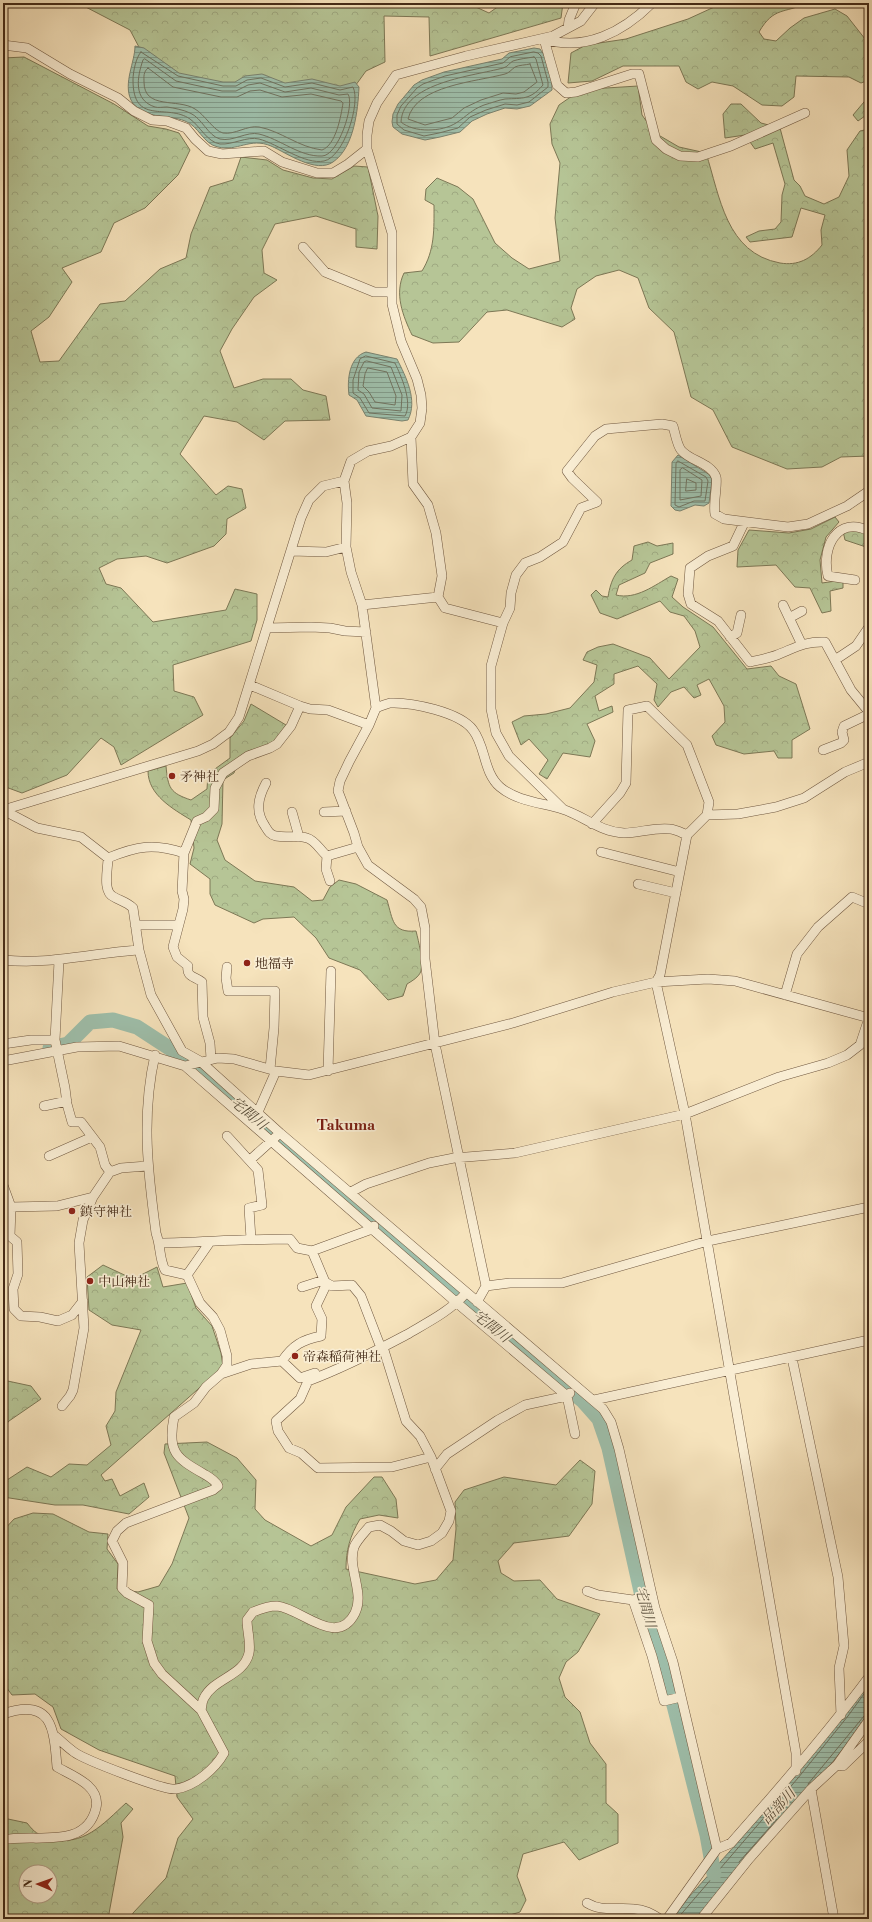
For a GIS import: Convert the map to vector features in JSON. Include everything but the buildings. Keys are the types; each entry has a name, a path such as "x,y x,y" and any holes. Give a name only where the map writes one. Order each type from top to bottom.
{"street":[{"path":"568,28 569,20 576,3"},
{"path":"477,1302 486,1286 435,1044 424,959 425,928 421,907 414,899 368,865 358,847 338,791 340,781 369,725 376,708 362,605 351,572 346,547 347,503 344,481 351,461 368,450 391,446 411,437 420,423 421,395 417,379 401,340 392,304 392,234 367,149 367,135 370,121 377,103 396,75 466,56 553,36 581,21 595,3"},
{"path":"544,39 559,43 592,41 618,30 652,3"},
{"path":"544,39 557,84 566,93 576,92 632,74 639,74 656,140 666,149 680,156 698,158 731,146 805,113"},
{"path":"3,45 27,48 70,74 118,98 134,111 152,120 167,121 186,128 208,151 222,154 264,150 282,162 318,173 333,173 348,164 367,149"},
{"path":"303,247 325,272 374,292 392,292"},
{"path":"563,809 509,756 496,733 491,709 491,666 503,624 510,608 511,593 516,575 525,563 540,557 563,542 581,508 597,502 572,478 567,471 595,436 606,429 662,424 673,426 680,448 687,456 711,470 716,478 713,504 715,514 724,519 744,523 788,527 808,524 847,506 869,491"},
{"path":"411,437 412,484 428,505 436,533 442,576 438,597 445,608 503,624"},
{"path":"3,810 198,751 213,744 229,732 239,718 301,518 310,500 323,486 344,481"},
{"path":"744,523 733,546 698,561 690,568 687,579 688,594 691,604 718,621 750,662 777,655 802,645 817,641 825,642 852,690 869,713 844,726 842,732 844,740 841,743 823,750"},
{"path":"855,580 828,576 826,568 827,550 830,540 844,529 860,526 869,531"},
{"path":"291,551 326,552 346,547"},
{"path":"362,605 438,597"},
{"path":"784,605 802,645"},
{"path":"789,618 802,611"},
{"path":"730,637 737,633 741,615"},
{"path":"835,660 856,646 869,626"},
{"path":"267,628 311,627 366,632"},
{"path":"250,685 300,706 310,709 328,710 369,725"},
{"path":"376,708 389,703 412,705 428,708 459,719 472,729 479,742 490,776 500,788 531,802 563,809 606,830 625,833 671,829 687,835"},
{"path":"211,1059 210,1043 203,1017 202,982 190,976 187,971 188,966 176,957 173,946 184,909 182,891 184,853 197,821 206,817 214,809 215,788 223,773 248,756 277,744 291,726 300,706"},
{"path":"592,824 620,793 626,783 628,710 647,706 687,745 709,802 708,815"},
{"path":"796,1771 796,1753 729,1371 708,1241 685,1114 656,982 660,975 687,835 708,815 738,814 776,807 804,798 845,772 869,762"},
{"path":"266,783 258,801 258,812 262,822 271,834 277,836 308,838 327,856"},
{"path":"3,810 36,828 81,837 108,858"},
{"path":"324,812 346,811"},
{"path":"292,812 298,837"},
{"path":"108,858 128,850 151,846 184,853"},
{"path":"327,856 358,847"},
{"path":"601,852 680,872"},
{"path":"327,856 326,869 330,881"},
{"path":"108,858 107,890 111,896 129,904 133,908 139,950 152,995 182,1051 200,1061 258,1112 275,1138 351,1192 376,1224 461,1299 477,1302 572,1391 575,1434"},
{"path":"638,884 676,894"},
{"path":"785,995 797,954 818,927 852,897 869,904"},
{"path":"135,925 178,925"},
{"path":"3,960 59,961 114,952 139,950"},
{"path":"59,961 56,1046 66,1101 72,1122 81,1122 100,1147 105,1165 110,1172"},
{"path":"227,968 226,978 228,991 275,991 273,1070 258,1112"},
{"path":"328,1071 331,971"},
{"path":"185,1066 211,1059 234,1059 273,1070 309,1075 435,1044 513,1023 613,992 656,982 708,979 728,980 869,1018 860,1045 847,1055 828,1064 779,1077 685,1114 515,1153 459,1158 429,1163 398,1172 366,1184 351,1192"},
{"path":"3,1044 31,1040 56,1046 77,1048 118,1046 155,1055 185,1066 275,1138 461,1299 572,1391 594,1400 603,1409 611,1422 617,1442 652,1594 673,1662 716,1849"},
{"path":"3,1061 56,1046"},
{"path":"155,1055 149,1082 147,1104 147,1166 156,1233 159,1243 160,1260 166,1270 187,1275"},
{"path":"44,1106 66,1101"},
{"path":"227,1136 258,1170 262,1205 249,1208 251,1239"},
{"path":"49,1156 92,1137"},
{"path":"250,1160 275,1138"},
{"path":"62,1406 73,1390 81,1354 84,1328 79,1243 83,1220 93,1197 110,1172 121,1168 147,1166"},
{"path":"3,1185 10,1207 10,1236 17,1242 18,1274 13,1289 14,1309 21,1316 40,1317 58,1321 72,1315 83,1301"},
{"path":"10,1207 57,1206 93,1197"},
{"path":"486,1286 510,1283 562,1283 708,1241 869,1207"},
{"path":"159,1243 290,1239 297,1248 312,1251 376,1224"},
{"path":"187,1275 210,1242"},
{"path":"201,1710 203,1698 212,1688 244,1666 249,1654 250,1643 247,1630 247,1620 253,1612 277,1606 292,1611 321,1626 336,1628 347,1623 355,1614 358,1604 352,1560 354,1546 369,1527 380,1525 391,1531 404,1542 418,1545 432,1541 442,1533 449,1521 451,1511 431,1457 420,1436 406,1421 382,1347 361,1296 352,1285 332,1286 326,1282 312,1251"},
{"path":"187,1275 200,1302 214,1318 220,1330 227,1356 227,1365 222,1374"},
{"path":"302,1287 326,1282"},
{"path":"282,1361 288,1352 301,1341 321,1336 322,1320 316,1306 326,1282"},
{"path":"431,1457 392,1467 318,1468 301,1454 289,1448 278,1431 276,1421 300,1400 308,1381 352,1364 439,1316 461,1299"},
{"path":"594,1400 869,1340"},
{"path":"792,1358 838,1577 844,1646 839,1668 841,1716"},
{"path":"55,1736 75,1753 134,1778 176,1789 190,1784 210,1771 218,1763 224,1753 201,1710 162,1674 154,1662 147,1641 149,1605 127,1593 122,1588 123,1563 112,1541 117,1531 126,1523 217,1488 218,1486 214,1480 183,1462 176,1455 172,1445 171,1432 174,1418 194,1403 206,1387 222,1374 251,1364 282,1361 300,1378 324,1369 331,1372"},
{"path":"435,1469 447,1454 498,1420 525,1405 572,1391"},
{"path":"587,1591 598,1595 633,1600 652,1594"},
{"path":"633,1600 652,1656 664,1701 681,1697"},
{"path":"667,1919 716,1849 731,1842 796,1771 841,1716 869,1677"},
{"path":"3,1714 24,1709 36,1709 45,1716 55,1736 57,1768 86,1782 93,1792 97,1804 94,1817 86,1828 70,1835 53,1839 3,1840"},
{"path":"701,1919 749,1859 810,1789 837,1764 869,1720"},
{"path":"837,1764 843,1766 869,1741"},
{"path":"810,1789 834,1919"},
{"path":"587,1903 597,1909 634,1908 648,1911 660,1919"}],"green space":[{"path":"78,3 467,3 489,13 503,3 563,3 561,18 430,56 429,17 384,16 385,62 366,71 345,100 279,95 150,68 130,30"},
{"path":"723,3 806,3 775,14 764,24 759,32 764,39 776,41 804,18 835,9 847,16 869,44 869,80 861,83 849,77 796,76 794,97 782,106 762,105 733,86 712,82 698,89 686,82 679,66 623,66 592,81 568,83 571,53 586,45 626,39 688,19"},
{"path":"24,57 114,104 148,126 179,133 190,150 178,175 145,208 114,223 101,252 62,268 72,282 49,317 31,331 40,362 59,361 100,304 125,301 160,269 186,258 191,234 210,187 233,180 241,157 267,160 283,170 313,178 332,179 354,166 368,167 378,216 377,249 356,247 356,229 316,216 275,224 262,250 264,273 277,280 254,297 232,329 220,351 234,388 263,379 291,379 303,390 326,396 330,420 285,421 264,440 237,422 204,416 180,454 216,495 228,486 242,489 246,508 227,519 226,534 214,546 167,563 146,556 117,559 99,568 106,584 121,588 153,622 226,610 235,589 257,594 257,620 251,641 173,665 174,691 194,697 203,715 121,765 114,747 101,738 67,775 22,793 3,786 3,58"},
{"path":"638,86 642,115 655,133 679,147 706,153 721,205 728,221 737,235 748,248 762,257 780,263 787,264 804,260 809,258 818,250 822,245 821,230 825,215 801,208 792,237 750,242 746,237 759,231 775,229 781,222 782,195 785,184 773,143 755,149 745,135 725,138 723,114 731,104 741,104 761,123 780,128 794,180 800,186 805,196 824,204 839,197 849,176 847,150 860,131 869,129 869,456 841,457 822,467 787,469 732,447 713,410 691,397 674,332 649,308 638,278 619,270 596,276 577,289 571,308 575,319 562,327 507,310 487,312 459,342 433,343 412,335 403,313 400,289 404,273 422,271 432,247 434,231 434,205 425,200 426,189 437,178 458,187 473,199 495,243 512,258 529,269 560,261 555,218 560,163 552,144 550,124 559,105 572,96 590,89"},
{"path":"869,96 869,113 858,121 853,115"},
{"path":"835,517 839,522 826,537 820,560 822,583 843,580 843,588 830,591 831,611 822,613 810,588 795,587 776,565 737,567 738,550 749,530 789,533 811,529"},
{"path":"869,528 869,548 845,540 843,531"},
{"path":"648,542 657,546 673,543 673,554 650,563 645,573 619,585 616,595 623,596 638,594 671,576 678,579 672,597 683,607 713,627 747,669 771,666 779,676 796,684 810,729 792,740 792,758 778,758 774,751 744,754 716,745 712,736 725,722 724,706 709,679 697,685 701,695 694,698 684,687 671,692 658,707 654,700 657,684 638,666 614,674 614,684 595,696 599,711 612,706 613,712 587,724 595,741 590,757 563,753 547,779 539,774 548,760 529,739 521,745 512,722 524,716 546,714 570,708 594,682 597,665 583,660 587,652 598,647 613,644 650,658 669,679 700,647 695,631 684,616 670,612 660,601 617,619 600,613 591,595 596,590 602,596 608,597 615,575 626,563 632,560 634,546"},
{"path":"251,704 286,725 275,740 266,746 248,751 239,757 234,773 223,780 222,824 217,840 225,860 255,881 294,887 312,901 323,900 330,887 339,880 356,884 387,900 392,919 395,924 402,930 416,931 420,951 421,971 417,977 407,984 403,996 388,1000 360,970 329,958 316,938 294,917 263,919 254,923 215,905 210,894 210,879 190,864 194,848 191,820 169,806 157,794 149,780 148,771 166,766 171,789 179,795 191,800 207,789 208,774 230,758 230,738 244,721"},
{"path":"103,1265 133,1279 157,1267 163,1287 187,1283 196,1308 212,1326 221,1353 223,1367 101,1475 105,1481 112,1479 120,1496 144,1483 149,1497 129,1514 83,1505 55,1505 3,1497 3,1476 7,1480 27,1467 51,1477 69,1464 87,1465 111,1445 106,1426 115,1411 116,1392 141,1330 112,1325 89,1310 87,1277"},
{"path":"3,1380 31,1386 41,1399 9,1421 3,1428"},
{"path":"207,1442 237,1458 256,1480 255,1509 265,1520 311,1546 332,1535 346,1507 374,1477 382,1477 396,1499 398,1518 379,1515 360,1519 349,1543 346,1569 415,1584 436,1580 453,1560 456,1529 455,1502 464,1490 504,1477 556,1485 580,1460 595,1471 592,1504 569,1536 514,1543 498,1561 501,1573 514,1581 540,1580 557,1599 600,1614 578,1652 566,1662 559,1678 565,1697 580,1712 590,1743 606,1764 606,1803 618,1814 618,1843 579,1860 564,1842 523,1854 517,1876 526,1900 520,1912 503,1917 481,1919 456,1917 454,1919 131,1919 133,1913 166,1878 178,1838 193,1819 177,1797 175,1776 99,1750 61,1729 53,1707 35,1694 12,1695 3,1683 3,1531 14,1519 33,1513 53,1514 89,1532 108,1534 107,1549 118,1564 117,1589 138,1592 159,1586 172,1564 189,1518 164,1453 165,1444"},
{"path":"126,1803 133,1809 121,1823 123,1837 108,1919 3,1919 3,1824 8,1819 27,1823 36,1833 49,1838 61,1840 72,1840 82,1837 100,1826"}],"water":[{"path":"135,46 144,48 179,73 223,82 235,82 245,76 262,74 285,83 312,79 340,86 355,82 359,87 356,117 354,128 346,148 333,162 318,166 302,161 271,146 263,144 257,143 231,148 218,147 208,142 190,123 178,119 148,114 141,111 131,100 128,87"},
{"path":"534,48 540,49 543,53 550,74 552,90 530,106 517,109 505,108 472,121 460,132 425,140 402,134 393,127 393,114 398,104 414,85 422,80 444,72 502,59 509,53"},
{"path":"366,352 397,359 410,389 412,405 408,420 402,421 366,416 357,400 349,395 348,383 350,370 356,359"},
{"path":"678,455 710,475 712,480 709,503 704,506 695,505 680,511 675,510 671,506 672,462"},
{"name":"品部川","path":"869,1680 869,1716 827,1769 698,1919 672,1919 688,1898 738,1842"}],"waterway":[{"name":"宅間川","path":"50,1048 68,1044 90,1022 113,1020 137,1027 183,1057 333,1184 466,1304 583,1401 599,1419 609,1448 644,1605 667,1678 707,1835 714,1874"}],"place":[{"name":"矛神社","path":"172,776"},
{"name":"地福寺","path":"247,963"},
{"name":"鎮守神社","path":"72,1211"},
{"name":"中山神社","path":"90,1281"},
{"name":"帝森稲荷神社","path":"295,1356"}],"district":[{"name":"Takuma","path":"346,1125"}]}
